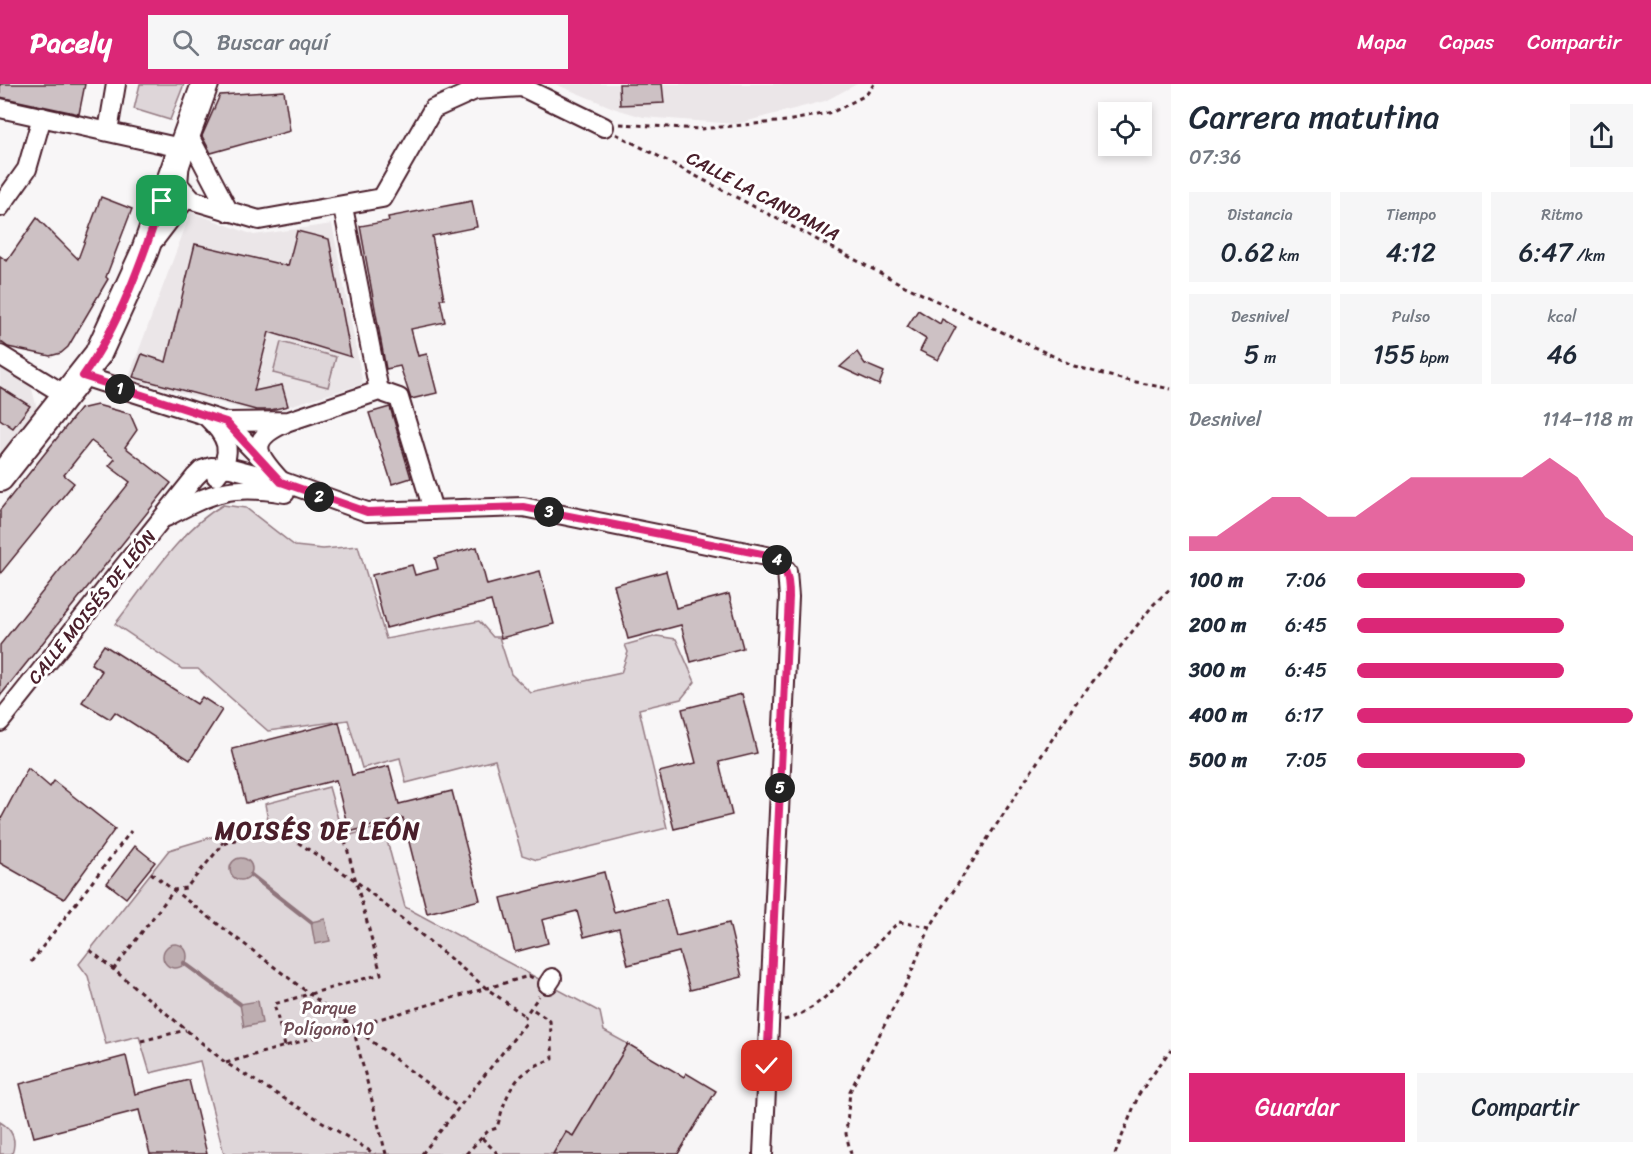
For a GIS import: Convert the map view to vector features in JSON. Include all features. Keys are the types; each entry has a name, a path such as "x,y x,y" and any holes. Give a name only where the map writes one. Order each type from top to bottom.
{"main road":[{"path":"0,478 83,376 98,354 144,253 205,84"}],"street":[{"path":"108,131 116,84"},
{"path":"184,140 178,184 187,197 259,220 343,207 382,198 433,109 475,90 522,87 604,128"},
{"path":"0,108 108,131 184,140"},
{"path":"0,207 27,169 42,117"},
{"path":"184,140 229,212"},
{"path":"144,253 187,197"},
{"path":"343,207 379,391"},
{"path":"0,355 67,396"},
{"path":"83,376 226,422 289,421"},
{"path":"260,457 261,438 267,431 289,421 379,391 399,398 433,510"},
{"path":"205,415 221,430 226,440 227,450 223,467"},
{"name":"CALLE MOISÉS DE LEÓN","path":"226,422 281,482"},
{"name":"CALLE MOISÉS DE LEÓN","path":"188,505 223,467"},
{"name":"CALLE MOISÉS DE LEÓN","path":"2,717 202,470 223,467 281,482 323,499 367,512 523,507 776,558 787,571 789,597 763,1154"},
{"name":"CALLE MOISÉS DE LEÓN","path":"162,520 212,493 246,488 323,499"}],"path":[{"name":"CALLE LA CANDAMIA","path":"604,128 623,124 700,129 787,121 833,112 866,95 874,84"},
{"name":"CALLE LA CANDAMIA","path":"604,128 905,286 1074,366 1121,380 1171,389"},
{"path":"851,1154 846,1134 850,1091 908,980 930,927 1075,704 1154,604 1171,588"},
{"path":"113,970 174,890 186,888 223,844 276,828 356,881 486,988 525,1016"},
{"path":"31,962 131,831"},
{"path":"214,837 223,844"},
{"path":"285,1046 274,1004 381,974 344,837"},
{"path":"151,873 458,1107"},
{"path":"769,1024 795,1017 826,996 899,922 930,927"},
{"path":"90,950 226,1063 375,1154"},
{"path":"226,1063 529,976"},
{"path":"422,1154 526,1023 525,1016 550,981"},
{"path":"466,1154 482,1138 497,1128 505,1096 517,1078 535,1064 553,1059 550,1021 531,1008"},
{"path":"353,1026 386,1154"},
{"path":"141,1041 187,1030"},
{"path":"1115,1154 1139,1094 1171,1049"},
{"path":"482,1138 498,1154"}],"shaded area":[{"path":"555,84 857,84 825,101 736,124 643,117 616,109"},
{"path":"191,212 254,235 332,224 363,384 262,414 128,379"},
{"path":"0,366 31,385 37,409 0,454"},
{"path":"241,858 249,861 252,869 249,877 241,880 233,877 230,869 233,861"},
{"path":"325,919 330,941 315,944 311,922"},
{"path":"175,944 183,948 187,956 183,964 175,968 167,964 163,956 167,948"},
{"path":"258,1001 262,1023 244,1027 240,1004"}],"green space":[{"path":"140,84 184,84 170,120 134,109"},
{"path":"281,342 336,357 328,387 273,373"},
{"path":"223,505 246,508 295,546 323,549 358,546 386,639 479,621 493,637 499,637 511,674 531,693 621,673 628,652 625,645 657,636 676,639 695,682 681,699 639,709 667,828 537,860 522,855 495,760 406,783 400,758 362,768 348,720 268,731 198,669 182,669 115,624 178,543 207,515"},
{"name":"Parque Polígono 10","path":"329,787 343,837 383,826 405,907 600,1012 604,1031 628,1044 573,1136 566,1132 553,1154 224,1154 200,1061 150,1073 139,1036 106,1044 88,976 79,964 169,850 268,820 265,804"},
{"path":"0,1122 8,1128 12,1135 14,1144 12,1154 0,1154"}],"building":[{"path":"0,84 85,84 79,114 0,97"},
{"path":"619,84 662,84 664,103 620,105"},
{"path":"284,91 290,131 211,153 202,136 220,95"},
{"path":"101,197 132,209 106,277 108,279 68,347 61,353 50,356 8,347 0,341 0,256 7,261 37,218 78,259"},
{"path":"472,201 477,227 432,236 444,299 440,299 445,322 411,329 418,356 427,354 437,393 411,399 400,366 386,369 360,226 389,221 388,217"},
{"path":"297,231 329,239 351,357 269,332 254,391 282,385 288,406 271,410 256,410 133,377 142,354 166,362 195,244 288,266"},
{"path":"918,310 940,324 942,319 956,327 938,360 920,351 926,339 907,327"},
{"path":"857,352 865,364 884,372 879,385 840,367"},
{"path":"0,387 30,406 13,428 0,419"},
{"path":"97,405 130,414 137,430 125,447 171,483 0,696 0,645 130,482 109,466 115,459 91,441 64,475 74,483 0,574 0,510 80,409"},
{"path":"390,407 411,478 392,484 369,413"},
{"path":"477,547 487,585 540,571 554,624 501,638 491,601 386,628 372,575 412,565 415,575 438,569 435,558"},
{"path":"666,571 676,608 729,594 743,648 691,662 681,625 628,639 614,585"},
{"path":"104,645 197,704 202,697 222,710 190,760 115,712 110,719 82,702 102,671 91,664"},
{"path":"742,694 757,753 719,762 732,815 674,829 659,772 696,763 682,709"},
{"path":"339,722 352,775 389,766 399,804 452,791 480,900 427,913 403,818 349,832 336,780 246,803 232,749"},
{"path":"28,768 50,787 54,781 115,829 64,899 0,863 0,821"},
{"path":"135,846 155,862 126,898 107,883"},
{"path":"604,872 614,912 666,899 676,936 729,923 742,977 690,990 679,952 628,965 619,928 584,937 577,911 542,920 548,943 515,952 501,898"},
{"path":"628,1044 684,1077 686,1073 716,1091 678,1154 553,1154 566,1132 573,1136"},
{"path":"126,1056 135,1094 189,1080 207,1154 150,1154 139,1110 34,1137 20,1084"}],"waterway":[{"path":"251,875 311,922"},
{"path":"184,963 240,1004"}],"district":[{"name":"MOISÉS DE LEÓN","path":"318,831"}],"route":[{"path":"162,201 144,253 125,296 98,354 83,376 129,393 226,422 281,482 323,499 367,512 405,513 507,506 523,507 767,555 776,558 783,565 789,579 789,597 767,1066"}]}
